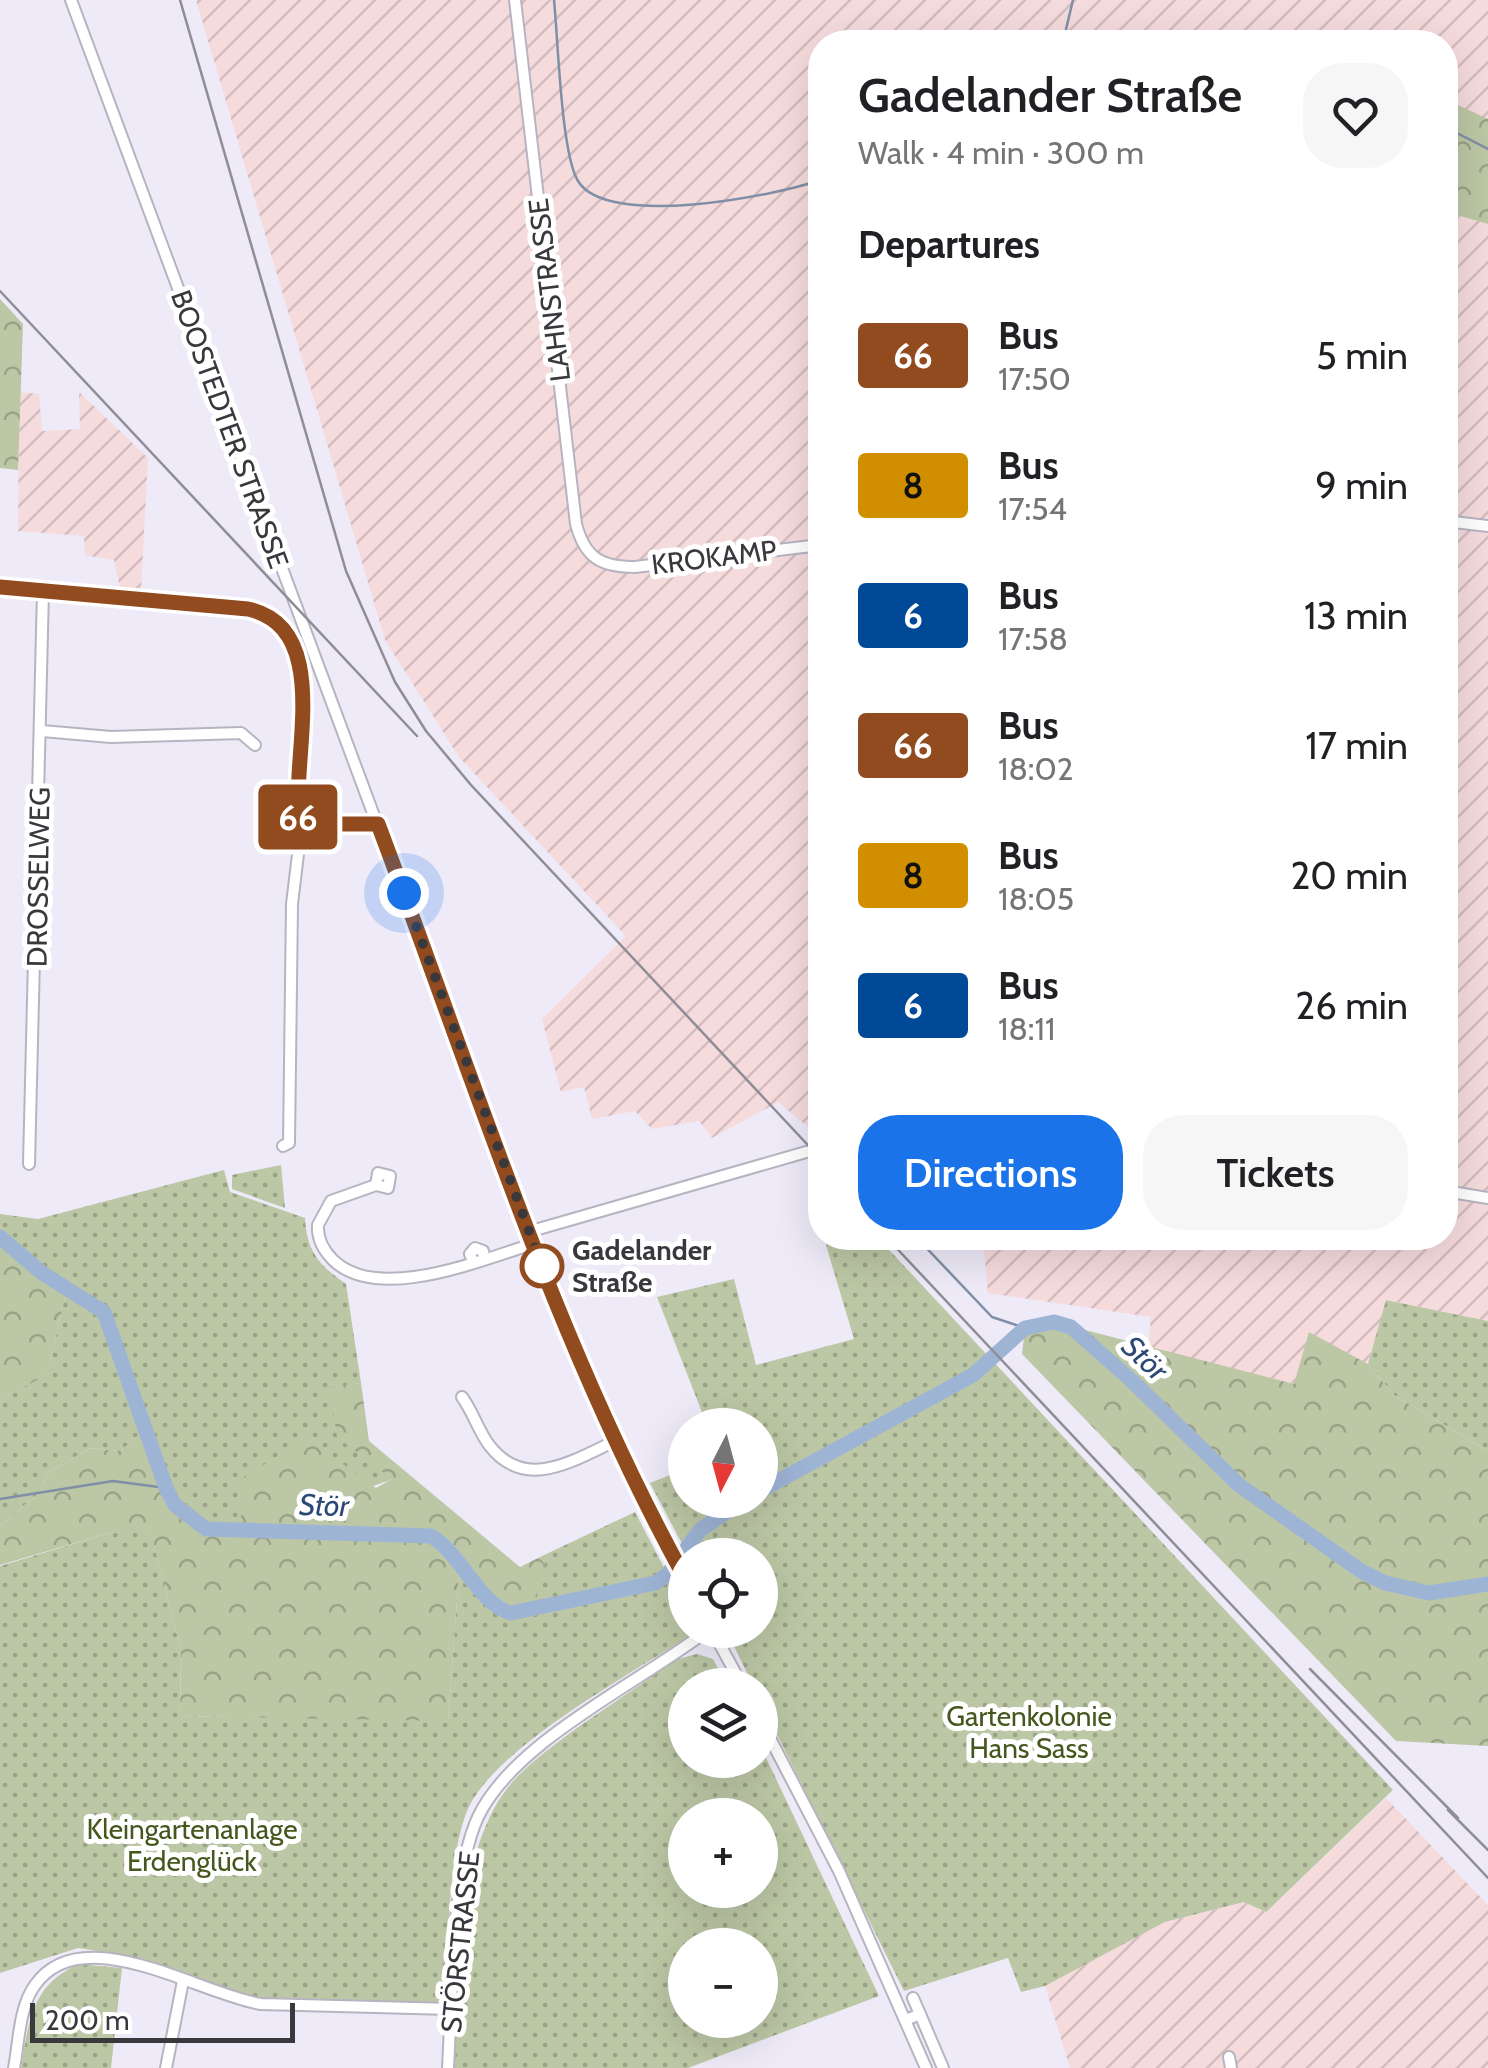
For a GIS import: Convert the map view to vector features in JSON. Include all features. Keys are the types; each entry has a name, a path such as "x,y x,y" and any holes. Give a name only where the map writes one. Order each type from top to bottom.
{"street":[{"name":"BOOSTEDTER STRASSE","path":"71,0 532,1244 615,1441 668,1546"},
{"name":"LAHNSTRASSE","path":"516,0 576,524 586,551 608,567"},
{"path":"1458,523 1488,526"},
{"name":"KROKAMP","path":"608,567 808,545"},
{"path":"0,587 248,609 266,614 284,629 295,648 301,676 298,816 302,821 292,904 290,1143 283,1146"},
{"name":"DROSSELWEG","path":"29,1164 43,591"},
{"path":"42,731 111,737 241,733 255,745"},
{"path":"302,821 378,824"},
{"path":"528,1232 808,1151"},
{"path":"376,1185 337,1198 322,1214 320,1240 343,1268 365,1278 431,1273 532,1244"},
{"path":"1458,1193 1488,1198"},
{"path":"462,1397 494,1451 525,1471 550,1470 615,1441"},
{"name":"STÖRSTRASSE","path":"448,2068 465,1861 478,1816 492,1794 539,1747 684,1648"},
{"path":"778,1754 838,1871 926,2068"},
{"path":"14,2068 26,2002 36,1982 80,1956 110,1957 261,2004 451,2008"},
{"path":"166,2068 184,1981"},
{"path":"913,1998 943,2068"},
{"path":"906,2020 920,2014"}],"shaded area":[{"path":"196,0 1488,0 1488,1321 1387,1300 1368,1364 1309,1333 1295,1384 1148,1350 1151,1317 988,1293 984,1250 1458,1250 1458,30 808,30 808,1127 778,1102 712,1138 699,1121 652,1129 635,1111 592,1119 584,1087 561,1092 542,1019 626,936 459,757 385,640"},
{"path":"19,392 39,394 42,431 80,429 79,392 148,458 141,590 120,588 114,560 85,555 84,536 18,531"},
{"path":"1386,1798 1488,1905 1488,2068 1070,2068 1045,1986 1165,1922 1244,1902 1266,1912"}],"green space":[{"path":"1458,105 1488,119 1488,224 1458,215"},
{"path":"0,299 23,324 18,470 0,468"},
{"path":"281,1165 285,1208 232,1189 232,1175"},
{"path":"224,1170 230,1192 305,1218 308,1240 316,1257 346,1284 361,1383 329,1388 393,1479 243,1532 206,1529 175,1505 145,1429 121,1451 90,1448 48,1473 39,1493 0,1526 0,1401 47,1373 67,1289 0,1237 0,1214 38,1219"},
{"path":"0,1237 67,1289 47,1374 0,1401"},
{"name":"Gartenkolonie Hans Sass","path":"827,1250 889,1250 1393,1790 1266,1912 1244,1902 1165,1922 1045,1986 1021,1992 1008,1958 904,1991 778,1736 778,1668 745,1668 735,1648 778,1648 778,1538 679,1538 668,1518 778,1518 778,1408 700,1408 657,1297 734,1279 756,1365 854,1339"},
{"path":"1386,1300 1488,1321 1488,1451 1394,1395 1368,1364"},
{"path":"1054,1322 1294,1384 1309,1332 1368,1364 1394,1395 1488,1451 1488,1746 1396,1741 1022,1354 1025,1328"},
{"path":"361,1383 369,1441 520,1567 540,1557 547,1568 529,1612 515,1612 488,1598 460,1562 448,1721 180,1716 181,1650 150,1530 106,1534 0,1565 0,1526 39,1493 48,1473 90,1448 121,1451 145,1429 174,1502 200,1525 218,1530 242,1532 239,1480 307,1438 376,1488 392,1479 337,1437 329,1387"},
{"name":"Gartenkolonie Hans Sass","path":"668,1476 668,1517 650,1483"},
{"name":"Kleingartenanlage Erdenglück","path":"635,1512 668,1575 669,1648 543,1731 514,1754 472,1801 464,1819 454,1868 446,1998 434,2003 258,2000 111,1953 78,1948 0,1973 0,1566 106,1534 150,1529 181,1650 180,1716 448,1720 460,1561 498,1609 547,1568 540,1557"},
{"path":"697,1654 713,1659 718,1668 668,1668 668,1778 776,1778 879,1996 778,2034 778,1928 668,1928 668,2038 768,2038 688,2068 454,2068 464,1912 482,1834 498,1801 520,1774 674,1660"},
{"path":"79,1964 122,1968 111,2068 21,2068 35,2006 51,1982"}],"waterway":[{"path":"554,0 561,94 572,167 578,181 595,195 655,206 731,200 808,184"},
{"path":"1066,30 1073,0"},
{"path":"1458,134 1488,149"},
{"name":"Stör","path":"0,1237 42,1273 104,1312 166,1488 175,1505 206,1529 431,1536 452,1554 489,1600 511,1613 655,1583 667,1575 700,1530 718,1518"},
{"path":"928,1250 992,1317 1025,1328"},
{"name":"Stör","path":"778,1481 973,1375 1025,1328 1054,1322 1071,1327 1239,1485 1361,1571 1385,1583 1429,1593 1488,1584"},
{"path":"0,1499 113,1481 166,1488"}],"railway":[{"path":"180,0 346,571 395,682 426,731 471,785 808,1145"},
{"path":"0,291 417,736"},
{"path":"898,1250 1488,1878"},
{"path":"1310,1669 1458,1818"},
{"path":"1448,1810 1488,1850"}],"bus line":[{"name":"66","path":"0,587 231,606 272,617 288,634 298,656 301,676 299,819 311,824 378,824 532,1244 614,1438 668,1546"}],"place":[{"name":"Gadelander Straße","path":"542,1266"}],"route":[{"path":"404,893 542,1266"}]}
